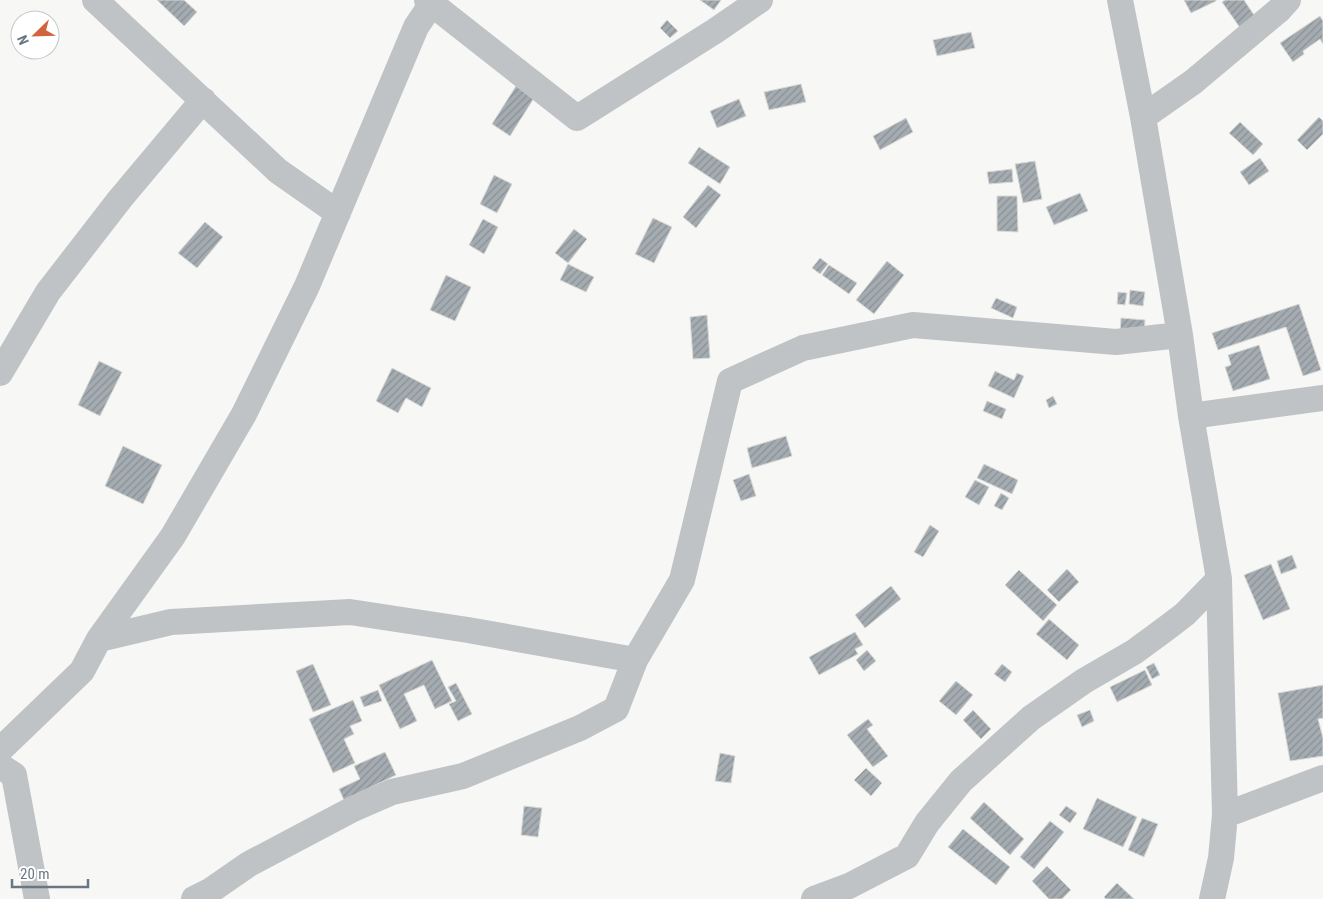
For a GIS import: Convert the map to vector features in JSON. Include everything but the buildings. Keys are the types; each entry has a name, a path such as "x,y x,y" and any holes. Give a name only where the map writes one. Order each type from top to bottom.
{"street":[{"path":"95,0 278,171 338,213"},
{"path":"0,750 82,671 99,639 173,536 244,414 307,286 416,27 431,1 577,118 715,31 760,0"},
{"path":"1120,0 1143,117 1219,579 1224,815 1221,858 1212,899"},
{"path":"1143,117 1193,82 1280,10 1288,0"},
{"path":"0,373 48,292 120,199 203,100"},
{"path":"194,899 210,891 249,864 392,792 463,776 580,728 616,709 634,660 682,580 730,381 803,348 913,325 1116,342 1180,335"},
{"path":"1191,416 1323,398"},
{"path":"814,899 849,886 907,856 927,823 961,781 1031,718 1084,681 1134,652 1164,630 1185,614 1219,579"},
{"path":"99,639 171,622 350,612 468,630 634,660"},
{"path":"0,766 14,775 37,899"},
{"path":"1224,815 1323,778"}]}
